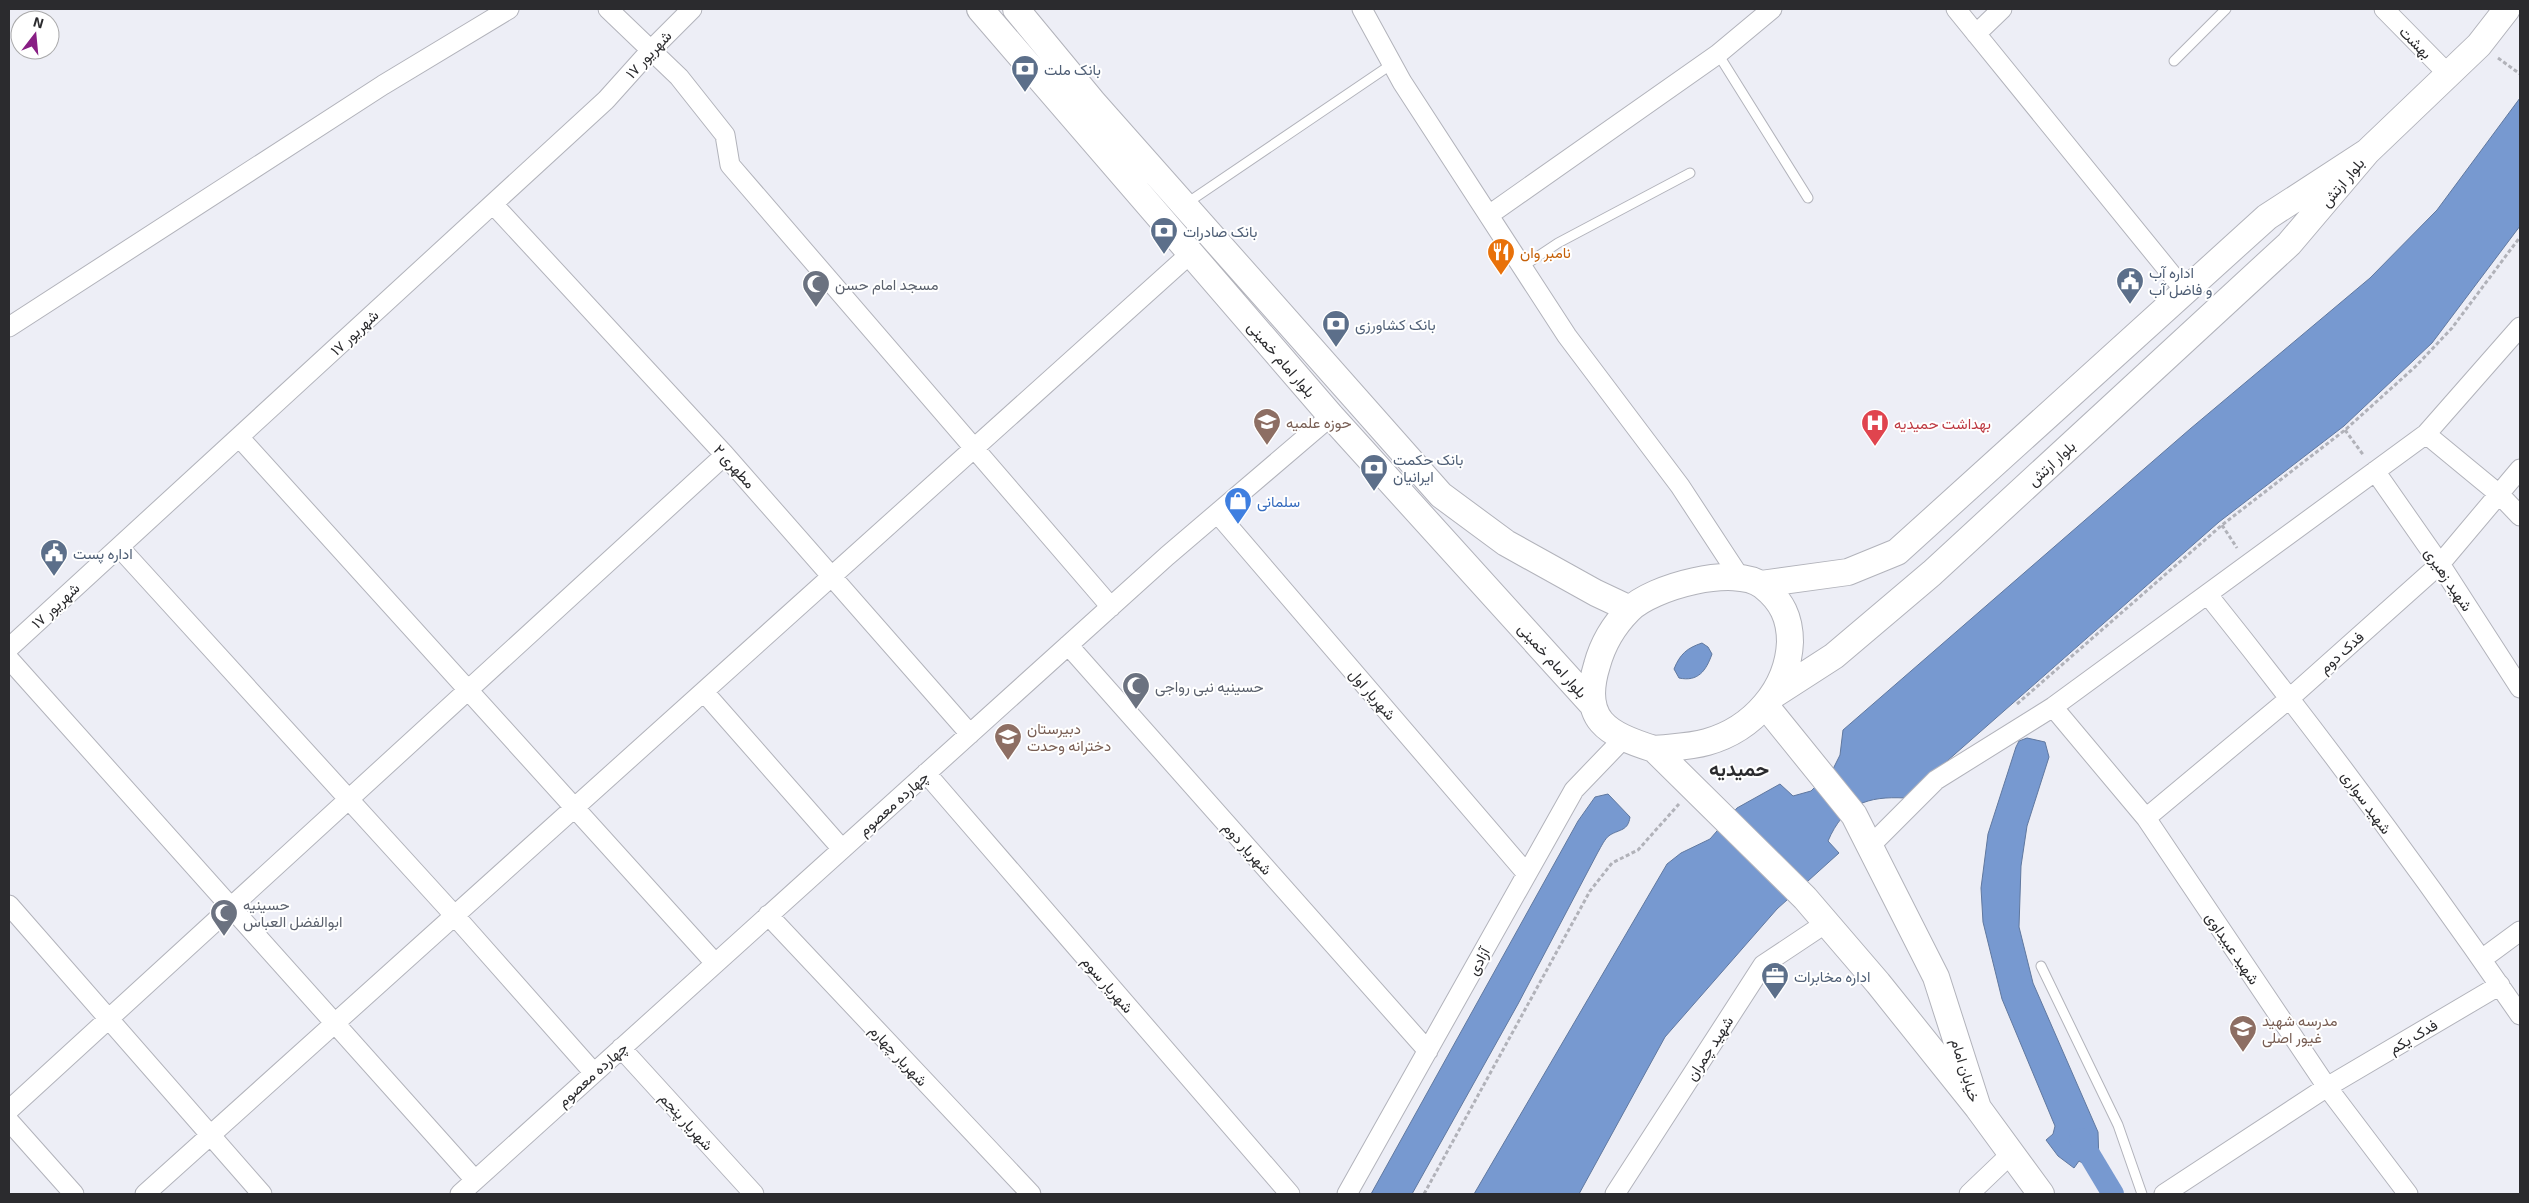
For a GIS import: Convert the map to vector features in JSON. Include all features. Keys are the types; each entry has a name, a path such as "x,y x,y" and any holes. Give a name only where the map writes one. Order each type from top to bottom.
{"main road":[{"name":"بلوار امام خمینی","path":"980,9 1331,416 1591,702 1599,718 1623,739"},
{"name":"بلوار امام خمینی","path":"1016,9 1092,101 1442,495 1506,543 1596,593 1630,609"},
{"path":"2368,152 2479,45 2507,9"},
{"name":"بلوار ارتش","path":"1630,609 1676,584 1716,577 1751,581 1848,572 1897,552 2267,217 2368,152"},
{"name":"بلوار ارتش","path":"1768,701 1834,656 1932,573 2289,244 2368,152"},
{"path":"1623,739 1654,749 1707,742 1746,722 1768,701 1784,677 1789,657 1790,637 1783,606 1751,581"},
{"path":"1591,702 1591,686 1601,651 1609,633 1630,609"},
{"name":"خیابان امام","path":"1768,701 1822,777 1854,815 1870,846 1936,978 1978,1108"},
{"name":"خیابان امام","path":"1654,749 1805,898 1878,983 1978,1108"},
{"path":"1978,1108 2041,1194"}],"street":[{"path":"9,327 383,85 508,9"},
{"path":"608,9 679,77 725,135 730,165 1111,606"},
{"name":"۱۷ شهریور","path":"9,648 606,100 650,51 692,9"},
{"path":"1362,9 1392,64 1567,336 1751,581"},
{"path":"1489,216 1718,54 1772,9"},
{"path":"1956,9 2185,291"},
{"path":"1976,34 2002,9"},
{"name":"بهشت","path":"2384,9 2448,74"},
{"name":"مطهری ۲","path":"493,204 725,455 970,734"},
{"path":"145,1194 1190,254"},
{"path":"1870,846 1936,780 2053,707 2426,434 2520,327"},
{"name":"چهارده معصوم","path":"460,1194 1111,606 1331,416"},
{"path":"2426,434 2500,494 2520,516"},
{"path":"239,437 715,963"},
{"path":"9,1110 725,455"},
{"name":"فدک دوم","path":"2146,818 2290,698 2440,564 2520,469"},
{"name":"شهید زهیری","path":"2375,472 2440,564 2520,688"},
{"name":"شهریار اول","path":"1218,514 1527,874"},
{"path":"119,547 594,1073"},
{"name":"شهید سواری","path":"2208,595 2290,698 2482,959 2520,1015"},
{"name":"شهریار دوم","path":"1068,645 1428,1051"},
{"path":"9,659 475,1180"},
{"path":"704,692 842,849"},
{"name":"شهید عبیداوی","path":"2053,707 2146,818 2326,1087 2408,1194"},
{"name":"آزادی","path":"1347,1194 1574,790 1623,739"},
{"name":"شهریار سوم","path":"926,773 1290,1194"},
{"path":"9,905 262,1194"},
{"name":"شهریار چهارم","path":"768,916 1031,1194"},
{"name":"شهید چمران","path":"1615,1194 1763,965 1826,923"},
{"path":"2482,959 2520,931"},
{"name":"فدک یکم","path":"2164,1194 2326,1087 2500,985"},
{"name":"شهریار پنجم","path":"621,1048 754,1194"},
{"path":"9,1121 74,1194"},
{"path":"1969,1194 2012,1154"}],"lane":[{"path":"2174,61 2226,9"},
{"path":"1718,54 1808,198"},
{"path":"1184,205 1392,64"},
{"path":"1522,267 1558,243 1690,172"},
{"path":"2041,966 2118,1125 2142,1194"}],"path":[{"path":"2016,706 2222,525 2345,430 2416,366 2452,328 2520,237"},
{"path":"2345,430 2375,472"},
{"path":"2222,525 2248,564"},
{"path":"1424,1194 1590,891 1612,863 1638,850 1694,788"}],"water":[{"path":"2520,98 2520,226 2432,343 2344,426 2219,522 1905,798 1868,801 1858,805 1841,818 1828,841 1839,853 1777,909 1665,1037 1579,1194 1474,1194 1667,864 1681,853 1710,839 1737,808 1780,784 1793,796 1811,791 1833,769 1840,755 1843,730 2190,429 2370,278 2437,210"},
{"path":"1702,643 1708,647 1712,654 1704,670 1696,677 1679,678 1674,669 1679,659 1688,649"},
{"path":"2027,738 2045,742 2049,757 2027,826 2021,866 2019,927 2033,983 2098,1132 2099,1162 2091,1168 2079,1161 2074,1168 2058,1156 2046,1140 2053,1134 2055,1126 2002,999 1983,922 1981,888 1988,834 2016,747 2019,741"},
{"path":"1608,794 1630,817 1629,822 1623,829 1608,836 1602,845 1518,1004 1412,1194 1371,1194 1578,821 1595,797"}],"waterway":[{"path":"2080,1139 2113,1194"}],"place":[{"name":"بانک ملت","path":"1025,93"},
{"name":"بانک صادرات","path":"1164,255"},
{"name":"نامبر وان","path":"1501,276"},
{"name":"اداره آب و فاضل آب","path":"2130,305"},
{"name":"مسجد امام حسن","path":"816,308"},
{"name":"بانک کشاورزی","path":"1336,348"},
{"name":"حوزه علمیه","path":"1267,446"},
{"name":"بهداشت حمیدیه","path":"1875,447"},
{"name":"بانک حکمت ایرانیان","path":"1374,492"},
{"name":"سلمانی","path":"1238,525"},
{"name":"اداره پست","path":"54,577"},
{"name":"حسینیه نبی رواجی","path":"1136,710"},
{"name":"دبیرستان دخترانه وحدت","path":"1008,761"},
{"name":"حسینیه ابوالفضل العباس","path":"224,937"},
{"name":"اداره مخابرات","path":"1775,1000"},
{"name":"مدرسه شهید غیور اصلی","path":"2243,1053"}],"district":[{"name":"حمیدیه","path":"1739,768"}]}
